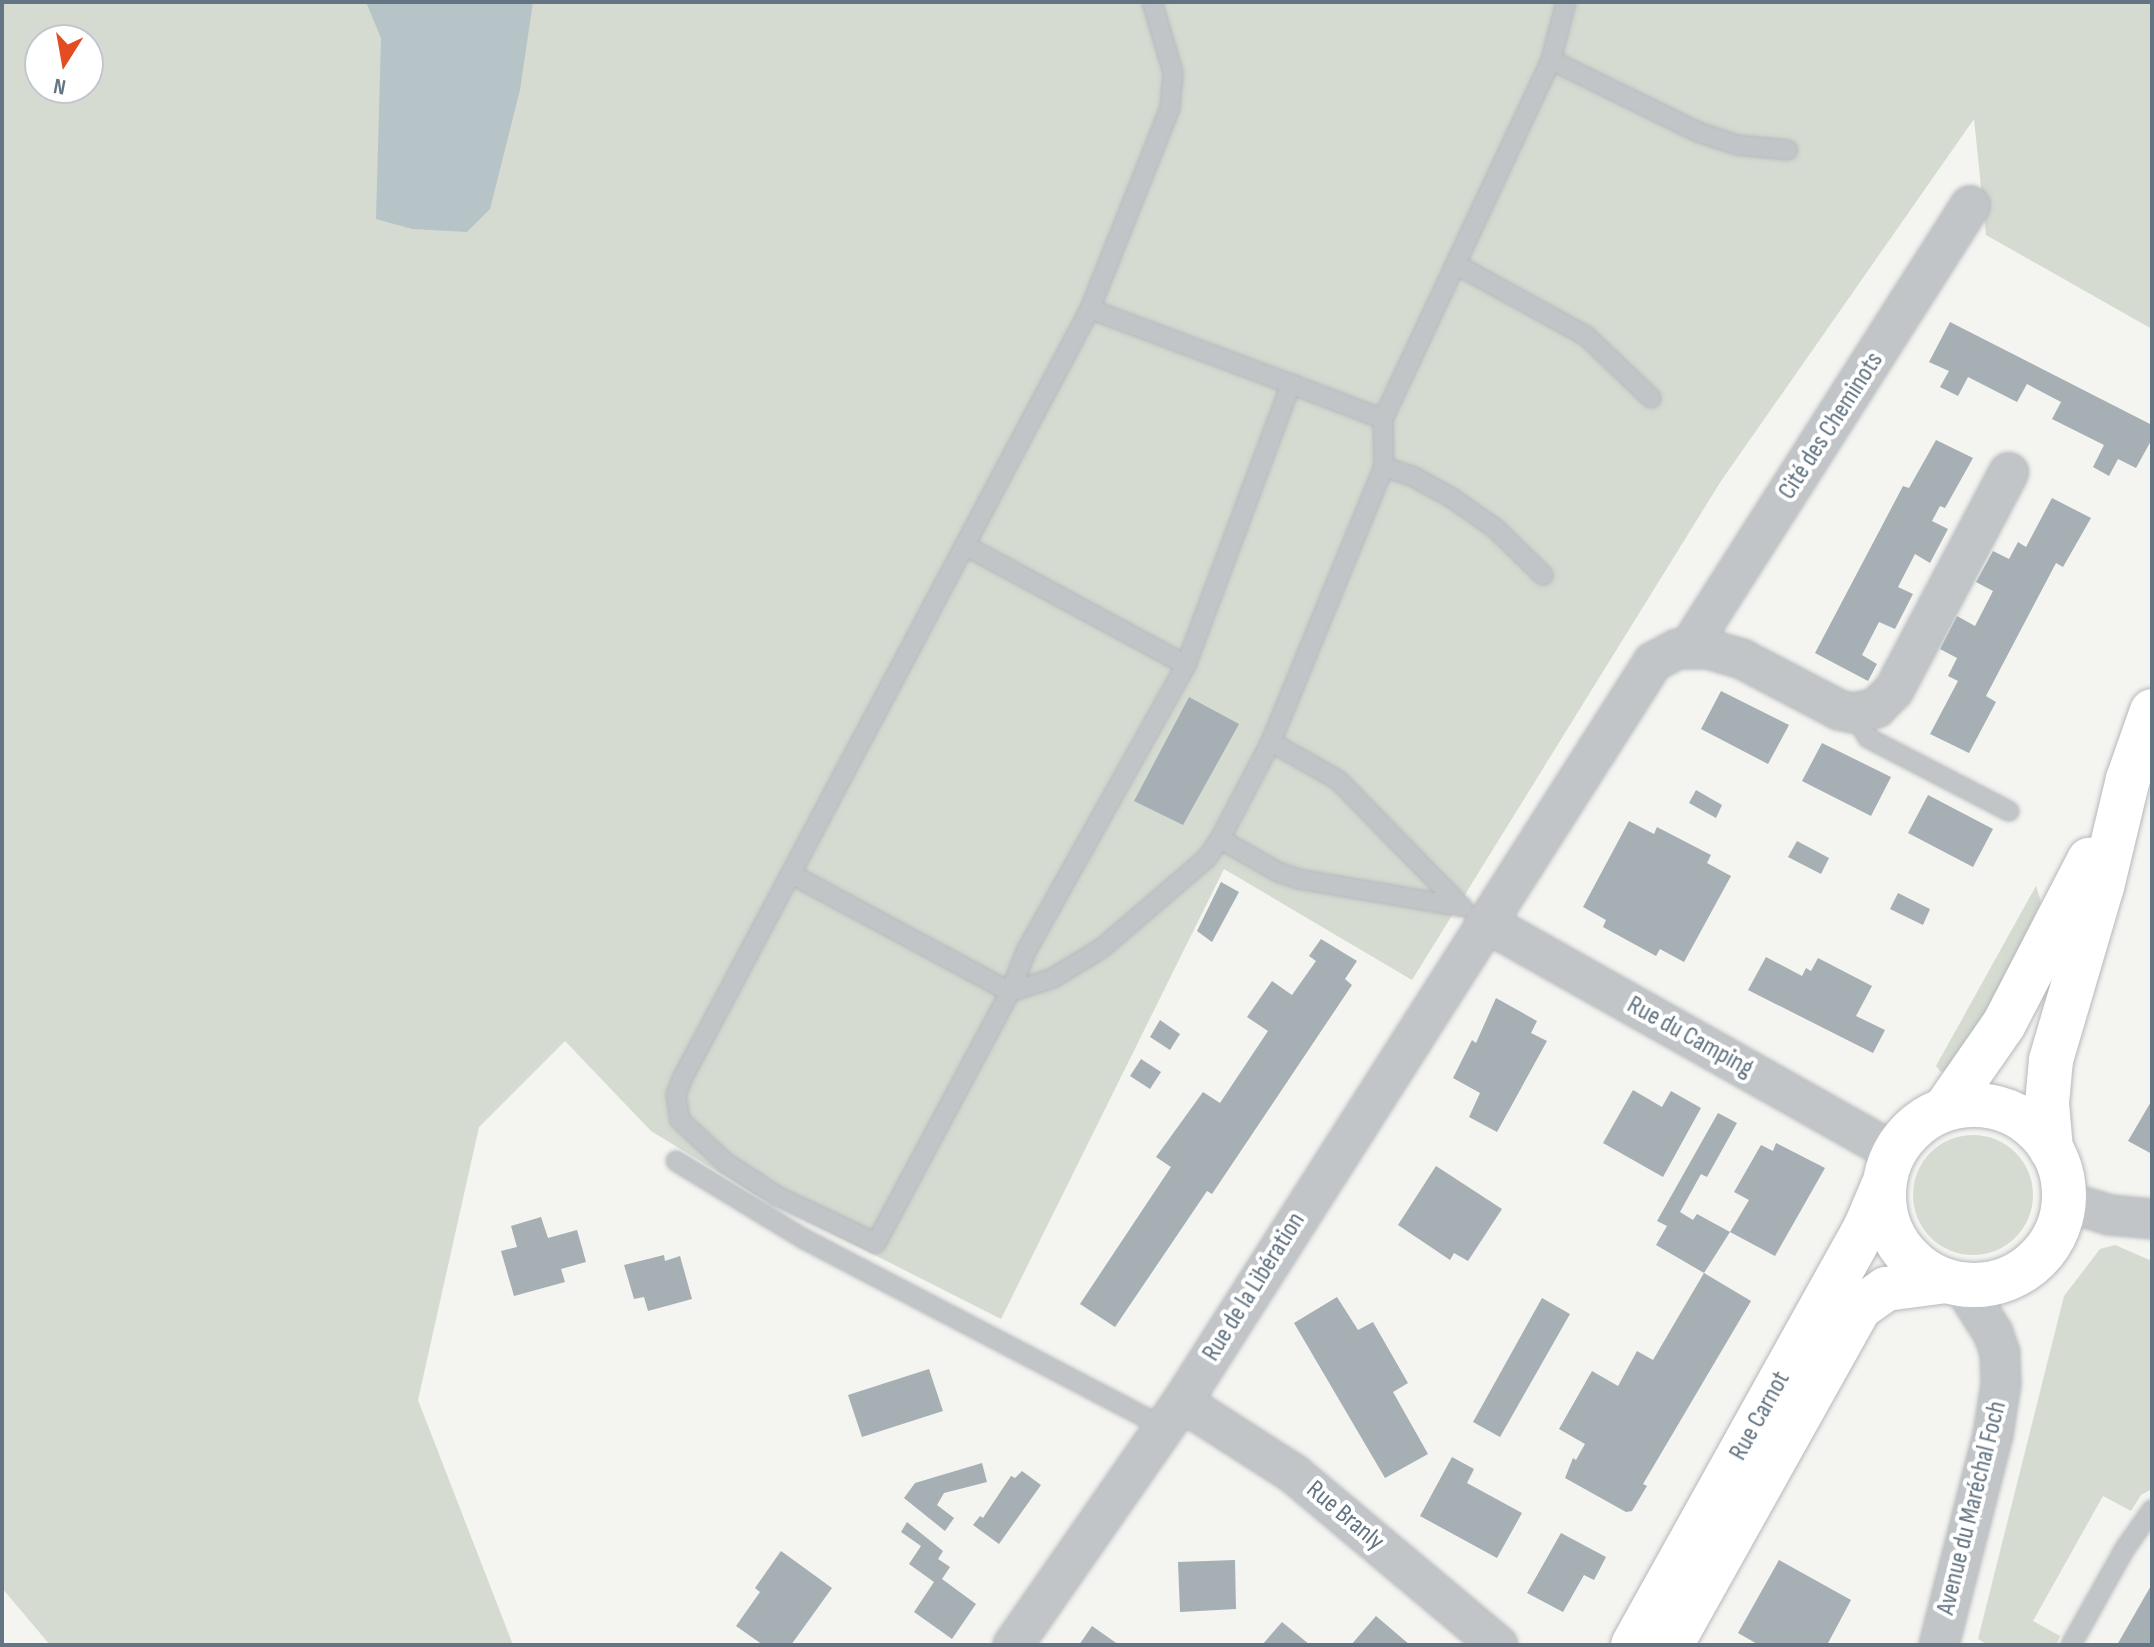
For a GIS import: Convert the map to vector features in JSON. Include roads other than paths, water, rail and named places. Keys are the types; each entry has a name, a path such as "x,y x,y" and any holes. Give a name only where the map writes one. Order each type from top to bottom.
{"main road":[{"path":"2051,1149 2047,1103 2051,1060 2102,887 2128,779 2152,711"},
{"path":"1945,1109 2004,1024 2128,779"},
{"path":"1973,1105 2010,1112 2033,1127 2051,1149 2062,1174 2064,1201 2054,1237 2031,1265 1998,1282 1954,1283 1921,1269 1901,1249 1888,1223 1889,1169 1911,1129 1945,1109 1973,1105"},
{"name":"Rue Carnot","path":"1633,1645 1860,1237 1889,1169"},
{"name":"Rue Carnot","path":"1671,1645 1859,1308 1886,1289 1954,1283"}],"street":[{"name":"Cité des Cheminots","path":"1690,646 1970,206"},
{"path":"1474,914 1645,673 1664,653 1690,646 1742,659 1839,710 1853,713 1876,708 1894,690 2009,472"},
{"name":"Rue du Camping","path":"1474,914 1889,1169"},
{"name":"Rue de la Libération","path":"1013,1645 1173,1415 1474,914"},
{"path":"2064,1201 2110,1215 2152,1219"},
{"name":"Avenue du Maréchal Foch","path":"1940,1645 2000,1397 2000,1353 1993,1333 1954,1283"},
{"name":"Rue Branly","path":"1173,1415 1294,1474 1498,1645"}],"lane":[{"path":"1152,2 1173,72 1170,108 1090,309 676,1095 675,1108 689,1132 725,1162 777,1196 876,1243 1010,992 1027,949 1186,665 1291,384"},
{"path":"791,874 997,989 1010,992 1053,978 1102,948 1207,858 1271,742 1384,467 1383,419 1551,60 1566,2"},
{"path":"1551,60 1698,132 1737,145 1788,150"},
{"path":"1457,265 1586,336 1651,398"},
{"path":"1090,309 1383,419"},
{"path":"1384,467 1412,476 1452,498 1496,529 1543,575"},
{"path":"966,546 1186,665"},
{"path":"1853,713 1868,738 2009,811"},
{"path":"1271,742 1338,780 1474,914"},
{"path":"1220,839 1278,872 1298,879 1474,914"},
{"path":"676,1161 804,1239 1173,1415"},
{"path":"2071,1645 2124,1550 2152,1510"}]}
